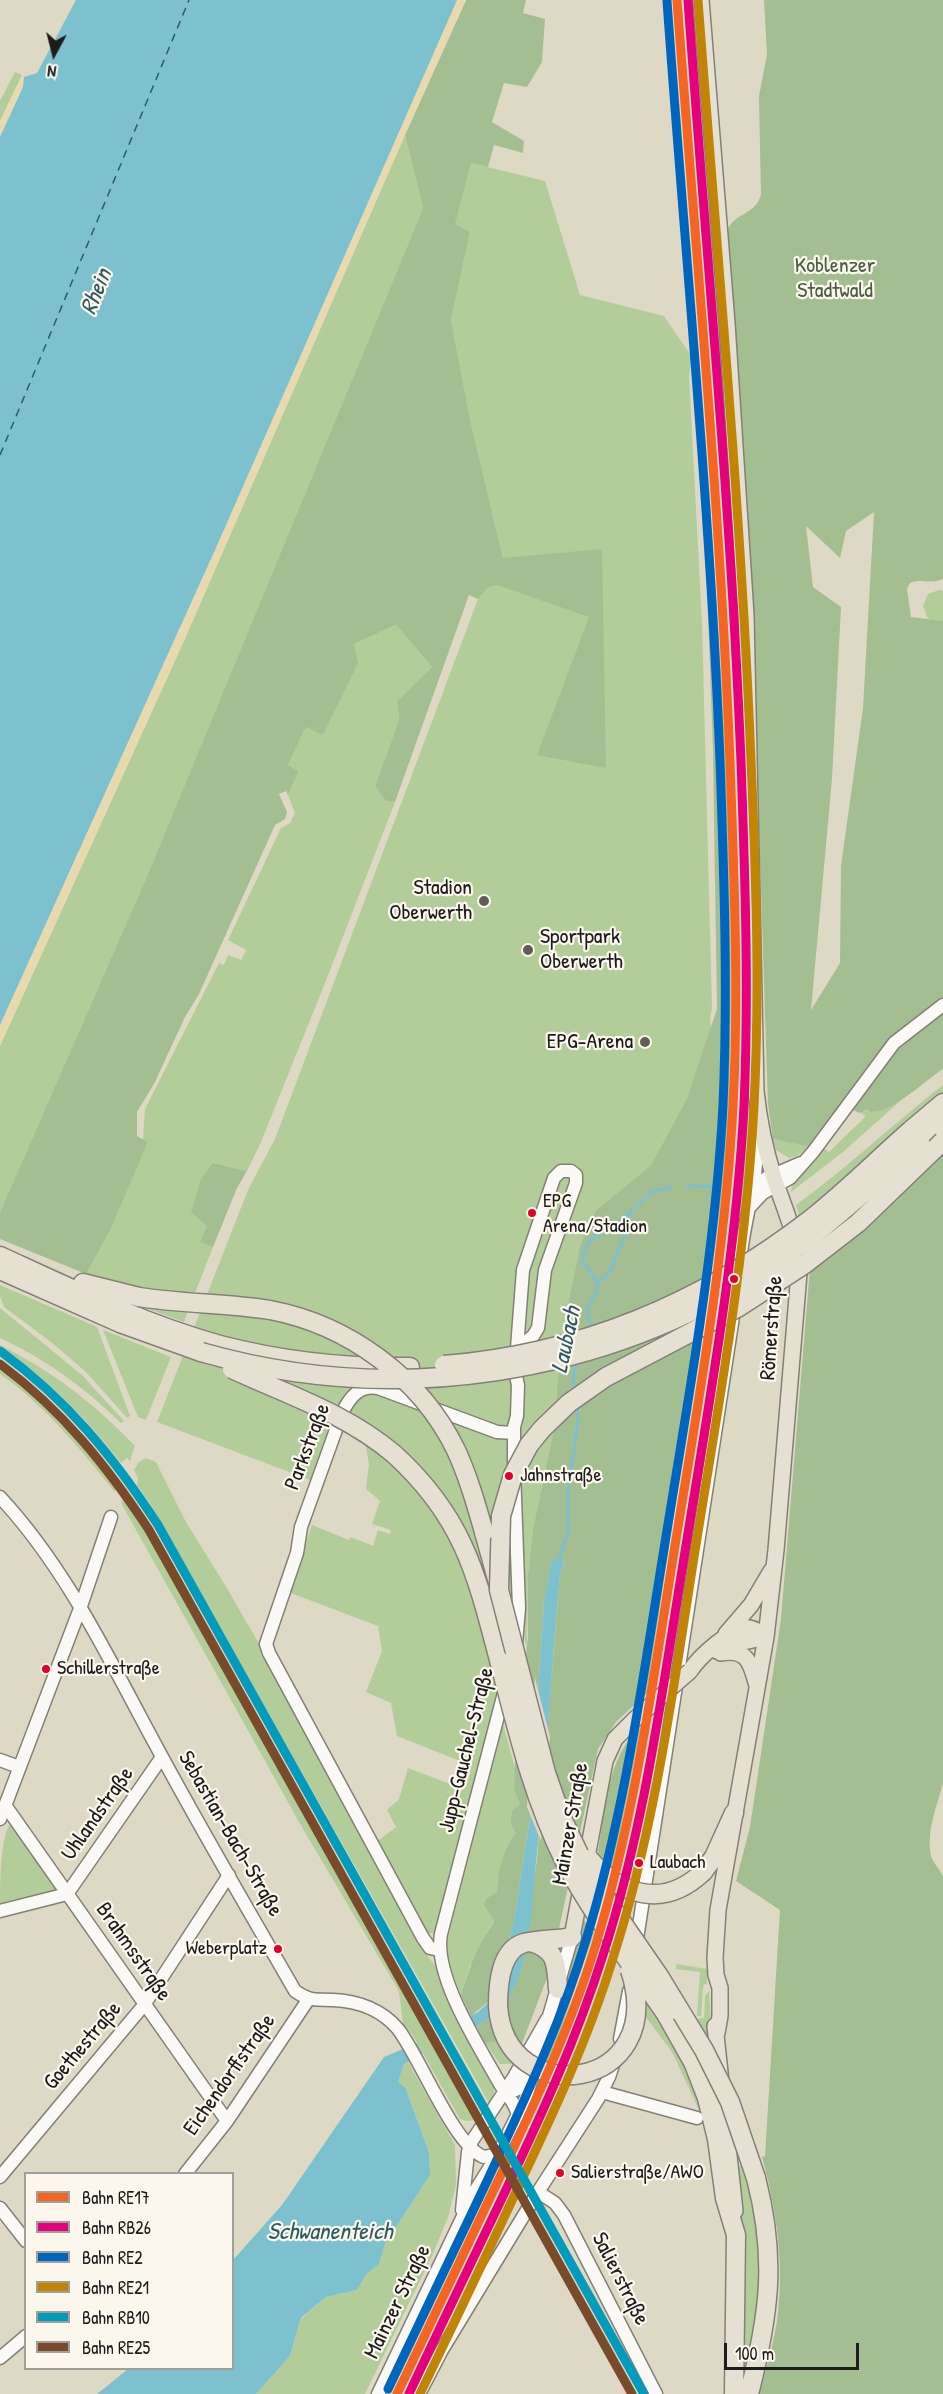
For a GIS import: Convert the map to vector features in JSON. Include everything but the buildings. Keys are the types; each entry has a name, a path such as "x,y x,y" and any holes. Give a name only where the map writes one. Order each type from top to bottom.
{"highway":[{"path":"0,1256 142,1318 193,1336 244,1350 299,1360 366,1367 420,1367 487,1361 539,1351 598,1335 670,1306 728,1276 814,1216 943,1103"},
{"path":"0,1270 120,1323 201,1352 246,1364 339,1378 396,1380 493,1372 552,1361 594,1350 640,1334 686,1314 771,1266 847,1207 943,1121"},
{"path":"500,1590 500,1531 508,1487 529,1445 558,1413 606,1377 739,1307 805,1264 858,1223 943,1141"},
{"path":"0,1249 66,1278 123,1294 253,1308 287,1314 322,1326 368,1350 407,1383 430,1409 447,1434 470,1485 500,1590 546,1773 570,1837 595,1884 659,1976 704,2050 730,2102 756,2178 766,2222 770,2265 769,2294 761,2346 749,2394"},
{"path":"201,1352 235,1370 308,1400 383,1444 407,1466 440,1503 467,1551 477,1579 527,1766 548,1825 566,1864 625,1957 666,2014 693,2062 707,2098 717,2139 725,2198 736,2235 734,2394"},
{"path":"570,1837 607,1878 631,1890 650,1894 671,1892 689,1884 703,1872 714,1857 734,1813"},
{"path":"558,1989 556,1966 560,1944 531,1942 517,1947 504,1966 498,1993 500,2019 509,2043 520,2056 538,2069 556,2075 577,2075 596,2070 614,2058 627,2043 636,2023 638,2003 625,1957"},
{"path":"724,2394 727,2351 734,2325"}],"main road":[{"name":"Römerstraße","path":"701,0 727,323 746,615 756,1091 761,1132 797,1248 799,1274 766,1637 718,1910 716,1975 720,1988 717,2033 736,2235"},
{"path":"723,1640 751,1605 774,1566"},
{"name":"Mainzer Straße","path":"690,1671 696,1663 735,1631 746,1628 755,1629 766,1637"},
{"name":"Mainzer Straße","path":"560,1944 605,1761 615,1739 712,1654 730,1645 766,1637"},
{"path":"712,1654 731,1651 744,1656 751,1666 758,1689"}],"street":[{"path":"753,1189 759,1182 790,1178 894,1043 943,1005"},
{"path":"419,2394 442,2350 602,2092 617,2053 724,1386 747,1210 753,1189 761,1132"},
{"name":"Jupp-Gauchel-Straße","path":"517,1348 533,1336 540,1324 545,1270 576,1183 576,1175 571,1171 561,1171 554,1178 520,1282 517,1348 511,1404 514,1430 518,1636 441,1934 439,1950 446,1977 473,2034 513,2102 518,2116"},
{"path":"747,1210 775,1180"},
{"name":"Parkstraße","path":"439,1950 430,1948 423,1938 266,1644 297,1553 301,1527 342,1413 352,1396 363,1389 378,1388 497,1432 514,1430"},
{"name":"Sebastian-Bach-Straße","path":"0,1497 38,1542 81,1606 162,1757 295,1991 308,2000"},
{"path":"0,1819 81,1606 111,1517"},
{"name":"Uhlandstraße","path":"67,1894 162,1757"},
{"path":"0,1760 19,1767"},
{"name":"Brahmsstraße","path":"5,1805 227,2121"},
{"name":"Goethestraße","path":"0,2177 144,2005 229,1875"},
{"path":"0,1911 67,1894"},
{"name":"Mainzer Straße","path":"378,2394 480,2182 518,2116 545,2038 558,1989 560,1944"},
{"path":"308,2000 334,2000 360,2004 383,2014 407,2042 447,2113 470,2148 484,2157 498,2154"},
{"name":"Eichendorffstraße","path":"187,2172 227,2121 308,2000"},
{"name":"Mainzer Straße","path":"458,2229 470,2148 478,2130 505,2091 549,2016"},
{"path":"492,2068 506,2071 522,2062"},
{"name":"Mainzer Straße","path":"505,2091 516,2090 536,2065"},
{"path":"602,2092 697,2118"},
{"path":"447,2113 464,2129 478,2130"},
{"name":"Salierstraße","path":"538,2192 555,2203 564,2215 656,2394"},
{"path":"0,2208 24,2238"},
{"path":"0,2358 24,2339"}],"green space":[{"path":"466,0 526,0 523,13 545,19 542,62 527,87 504,83 492,122 524,141 523,153 494,145 488,167 471,163 455,224 470,232 451,320 470,419 503,558 602,549 606,768 537,755 589,617 497,585 488,587 478,599 469,595 395,802 386,801 375,786 399,720 397,701 432,667 396,625 354,644 358,663 323,735 306,727 288,765 299,771 288,795 286,791 279,794 287,812 285,819 275,825 199,994 185,1017 154,1084 137,1112 137,1136 148,1142 110,1230 86,1274 0,1239 0,1212 147,876 423,208 405,135"},
{"name":"Koblenzer Stadtwald","path":"764,0 943,0 943,579 910,583 907,589 911,617 943,621 943,1069 905,1097 884,1109 874,1112 867,1110 860,1113 850,1109 809,1147 773,1139 768,1104 754,678 724,238 732,223 753,207 761,195 759,96 767,54","holes":["874,512 863,708 841,866 840,963 811,1010 832,779 841,607 813,587 806,526 840,558 846,531"]},
{"path":"15,72 22,75 0,121 0,101"},
{"path":"405,135 423,208 147,876 0,1212 0,1046 183,643"},
{"name":"Sportpark Oberwerth","path":"471,163 545,181 580,295 664,316 692,357 689,376 702,623 712,1009 711,1031 687,1098 651,1165 595,1211 580,1246 562,1333 553,1433 533,1529 528,1574 527,1648 524,1637 503,1724 515,1768 514,1790 520,1805 516,1833 497,1882 497,1892 487,1898 494,1920 483,1939 475,1961 470,1966 461,1995 449,1962 447,1942 499,1741 488,1738 436,1933 424,1933 375,1843 396,1827 387,1810 399,1799 408,1768 458,1787 465,1763 397,1736 391,1703 366,1692 382,1651 378,1626 288,1592 312,1525 349,1540 351,1537 373,1546 378,1530 390,1534 391,1530 372,1524 380,1501 366,1489 369,1465 365,1439 336,1421 313,1481 157,1422 248,1190 275,1139 478,599 503,558 470,419 451,320 470,232 454,224"},
{"path":"712,210 741,620 747,1085 748,1105 756,1145 737,1223 734,1225 745,1112 745,943 741,739 724,445 705,212"},
{"path":"698,357 719,635 728,820 731,1005 729,1098 721,1202 647,1693 616,1722 598,1749 550,1970 521,2046 499,2042 485,2043 477,2027 499,2009 514,1988 523,1958 537,1859 560,1572 565,1562 552,1560 544,1601 530,1819 514,1920 495,1996 471,2016 461,1995 483,1938 494,1920 484,1905 487,1898 497,1892 502,1861 516,1833 511,1824 512,1810 520,1805 514,1790 515,1758 528,1637 528,1574 533,1529 553,1433 562,1333 580,1246 595,1211 651,1165 687,1098 717,1009 713,750 705,535 695,377"},
{"path":"943,591 943,621 931,620 927,617 923,606 928,594"},
{"path":"396,625 432,667 397,701 399,720 375,786 386,801 395,802 327,978 261,1142 247,1171 213,1163 207,1226 201,1242 213,1247 195,1293 138,1288 86,1274 148,1142 143,1140 145,1109 219,963 224,965 228,955 241,960 246,950 228,940 281,828 290,823 295,813 288,795 299,771 288,765 306,727 323,734 354,644"},
{"path":"943,1085 943,1093 799,1215 796,1205"},
{"path":"908,1094 843,1152 791,1192 792,1184 823,1147 829,1152 866,1116 860,1113 896,1103"},
{"path":"773,1139 809,1147 797,1156 789,1158 776,1150"},
{"path":"943,1151 943,1783 933,1819 930,1847 932,1859 943,1877 943,2394 759,2394 775,2333 780,2293 777,2234 762,2157 765,2156 780,1910 736,1881 750,1827 781,1619 810,1268"},
{"path":"213,1163 247,1171 237,1188 213,1247 200,1242 207,1226 191,1212 201,1179"},
{"path":"0,1285 97,1327 130,1416 127,1418 86,1372 4,1307 0,1296"},
{"path":"138,1305 188,1310 184,1322"},
{"path":"0,1308 82,1375 124,1421 121,1423 79,1386 49,1365 0,1338"},
{"path":"103,1330 171,1357 146,1420 138,1417"},
{"path":"0,1345 55,1377 104,1416 135,1446 130,1461 127,1458 121,1463 65,1400 18,1360 0,1348"},
{"path":"0,1362 33,1387 78,1430 116,1479 115,1492 47,1414 17,1386 0,1374"},
{"path":"146,1458 156,1462 186,1522 263,1647 374,1859 426,1954 436,1967 450,2004 467,2038 494,2083 494,2093 489,2103 149,1502 137,1485 138,1478 134,1470 139,1462"},
{"path":"124,1497 130,1509 133,1502 468,2098 478,2117 476,2119 465,2121 460,2119 412,2034 403,2024 399,1991 303,1829 121,1503"},
{"path":"641,1727 612,1874 597,1859 608,1788 620,1754 629,1739"},
{"path":"11,1822 58,1887 58,1892 0,1907 3,1849 7,1829"},
{"path":"584,1920 594,1933 558,2038 546,2065 542,2063"},
{"path":"676,1964 707,1969 707,1985 704,1984 703,1988 701,2016 697,2016 700,1972 676,1969"},
{"path":"709,1991 713,2052 696,2022 696,2019 704,2018 705,1996"},
{"path":"645,2002 649,2003 683,2054 709,2125 700,2123 702,2114 687,2109 700,2112 672,2052 645,2016"},
{"path":"499,2042 514,2061 511,2064 500,2064 485,2043"},
{"path":"408,2062 455,2145 456,2185 448,2217 433,2254 365,2394 256,2394 290,2356 301,2319 326,2297 357,2290 366,2275 379,2264 385,2244 430,2175 429,2152 405,2087 398,2082 404,2064"},
{"path":"501,2158 391,2394 388,2394"},
{"path":"745,2164 752,2179 764,2291 743,2394 743,2248 737,2167"}],"sand":[{"path":"457,0 466,0 183,643 0,1046 0,1025 215,550"},
{"path":"22,75 24,77 23,87 0,137 0,121"}],"water":[{"name":"Rhein","path":"76,0 457,0 215,550 0,1025 0,137 23,87 24,77 37,73"},
{"path":"552,1559 565,1561 560,1573 542,1797 526,1948 519,1976 510,1996 480,2025 465,2034 459,2022 478,2012 495,1996 514,1920 530,1819 544,1601"},
{"name":"Schwanenteich","path":"417,2043 423,2054 404,2064 398,2082 405,2087 429,2152 430,2175 385,2244 379,2264 366,2275 357,2290 326,2297 301,2318 290,2356 256,2394 97,2394 127,2370 234,2370 234,2259 282,2205 384,2057"}],"pier":[{"path":"535,1678 550,1737 541,1841 527,1807"}],"waterway":[{"name":"Laubach","path":"687,1186 720,1187"},
{"name":"Laubach","path":"590,1328 592,1324 587,1311 597,1292 597,1282 583,1262 588,1242 601,1233 609,1231 653,1191 671,1187"},
{"name":"Laubach","path":"597,1282 611,1269 628,1229 629,1214"},
{"name":"Laubach","path":"574,1391 573,1375 578,1360"},
{"name":"Laubach","path":"558,1562 568,1532 568,1493 578,1419 577,1407"}],"ferry route":[{"path":"0,455 189,0"}],"rail line":[{"name":"RE17","path":"397,2394 551,2065 596,1944 632,1801 700,1389 724,1220 733,1106 736,1020 730,762 714,476 677,0"},
{"name":"RB26","path":"409,2394 558,2076 593,1986 618,1906 641,1808 660,1708 711,1389 735,1220 744,1106 746,1020 741,762 725,476 688,0"},
{"name":"RE21","path":"420,2394 569,2076 604,1986 628,1906 652,1808 670,1708 730,1332 745,1220 754,1106 757,1020 753,804 735,476 698,0"},
{"name":"RE2","path":"388,2389 515,2120 565,2001 586,1940 622,1797 690,1387 714,1218 723,1105 725,1019 720,761 704,476 667,1"},
{"name":"RB10","path":"0,1351 68,1409 124,1476 158,1525 644,2394"},
{"name":"RE25","path":"0,1364 44,1400 82,1440 100,1461 149,1530 632,2394"}],"place":[{"name":"Stadion Oberwerth","path":"484,901"},
{"name":"Sportpark Oberwerth","path":"528,950"},
{"name":"EPG-Arena","path":"645,1042"},
{"name":"EPG Arena/Stadion","path":"532,1213"},
{"name":"Jahnstraße","path":"509,1476"},
{"name":"Schillerstraße","path":"46,1669"},
{"name":"Laubach","path":"639,1863"},
{"name":"Weberplatz","path":"278,1949"},
{"name":"Salierstraße/AWO","path":"560,2173"}]}
